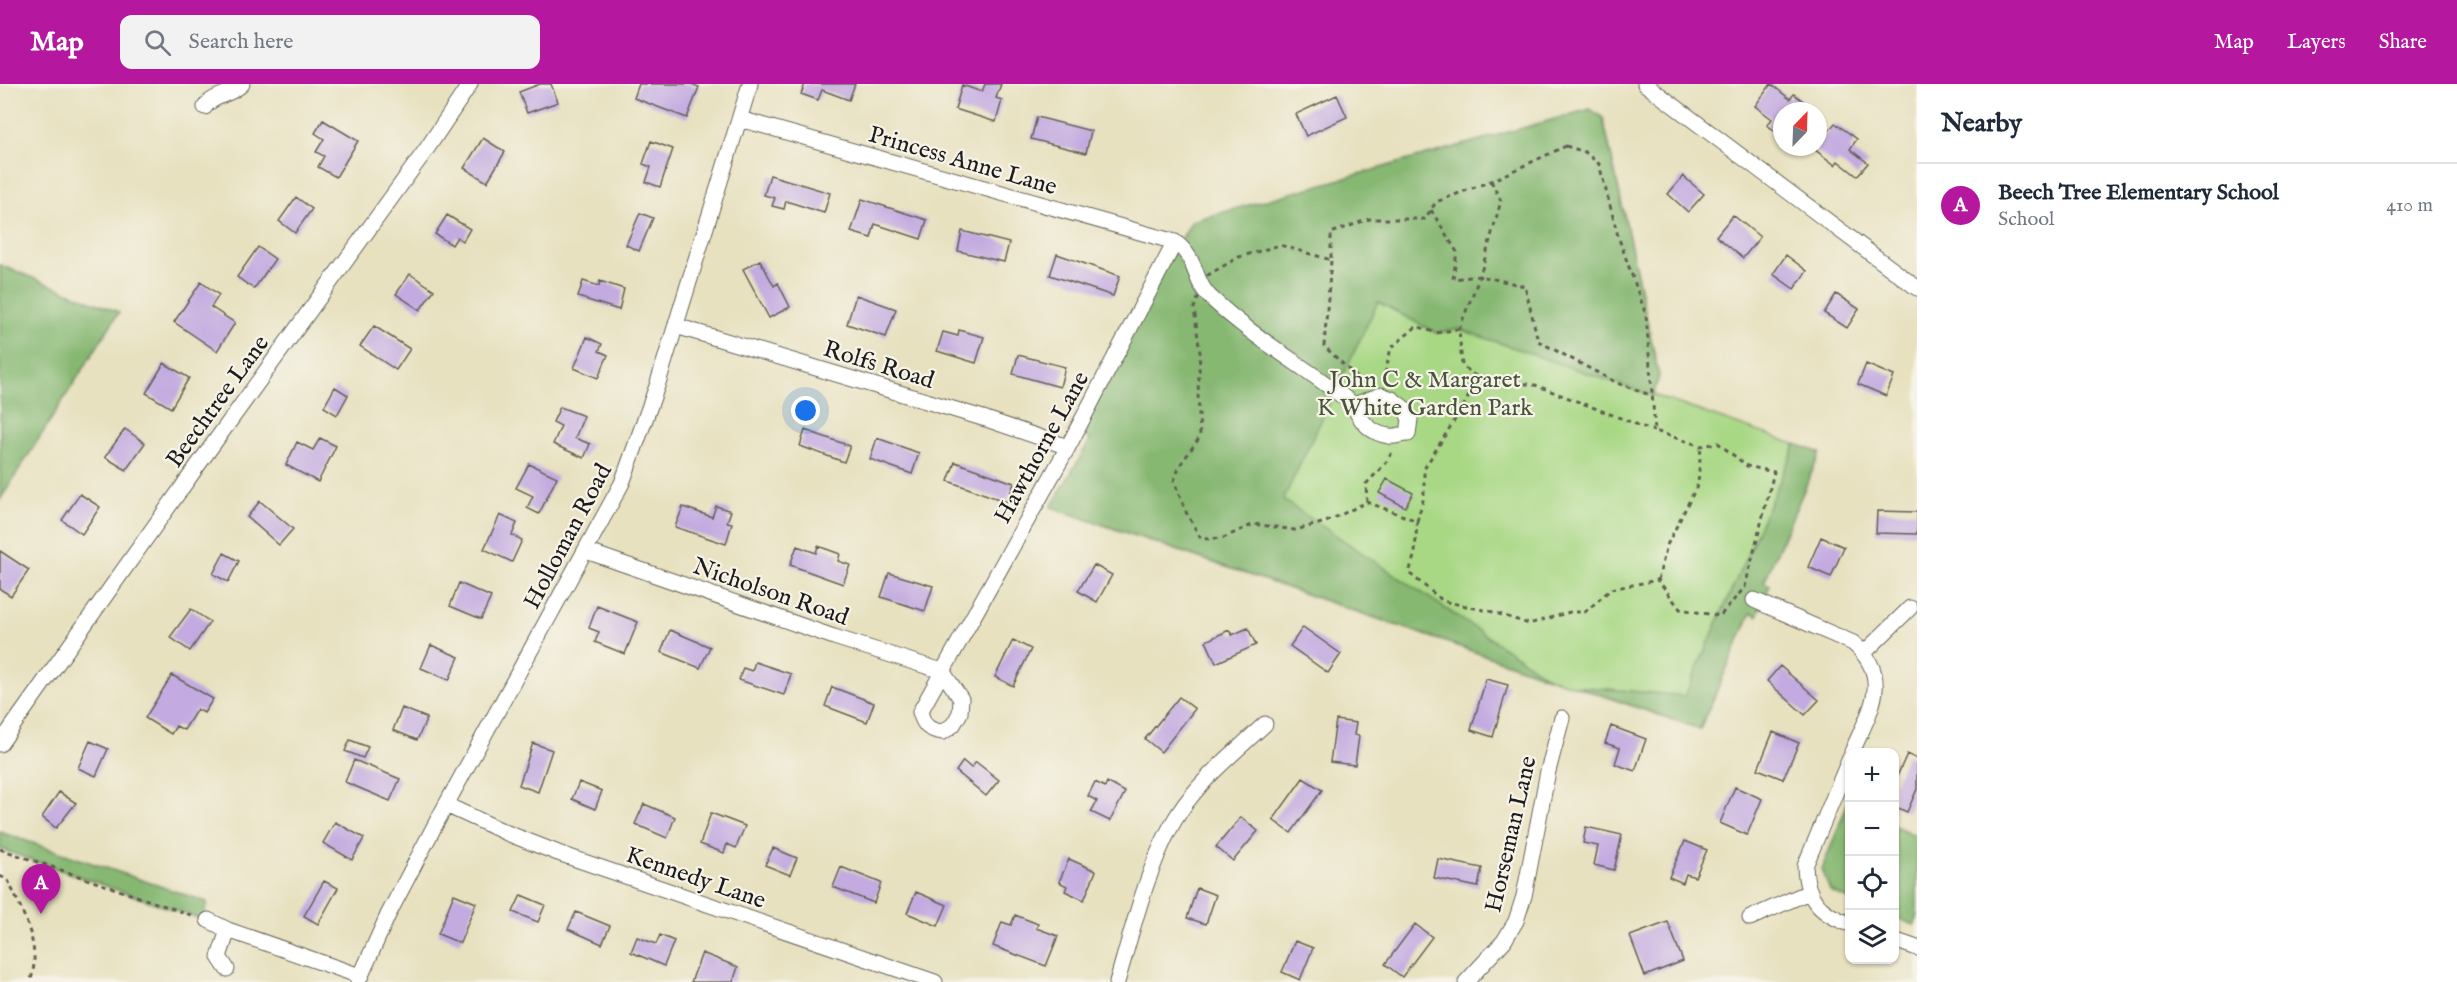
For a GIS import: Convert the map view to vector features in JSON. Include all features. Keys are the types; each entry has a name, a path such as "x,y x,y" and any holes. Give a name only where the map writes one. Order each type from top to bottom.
{"street":[{"path":"205,107 208,102 237,89 242,84"},
{"name":"Beechtree Lane","path":"0,744 428,147 470,84"},
{"name":"Holloman Road","path":"359,979 388,915 446,805 622,483 636,448 676,326 750,84"},
{"path":"1645,84 1917,288"},
{"name":"Princess Anne Lane","path":"740,119 1175,242"},
{"path":"1175,242 1185,249 1192,260 1203,288 1208,294 1254,333 1354,405 1361,420 1371,430 1390,436 1408,434 1410,419 1405,409 1392,399 1380,395 1354,405"},
{"name":"Hawthorne Lane","path":"942,671 1068,447 1175,242"},
{"name":"Rolfs Road","path":"676,326 986,419 1068,447"},
{"name":"Nicholson Road","path":"586,551 834,637 942,671"},
{"path":"1754,600 1853,644 1864,653 1873,666 1876,693 1854,748"},
{"path":"1864,653 1910,608"},
{"name":"Horseman Lane","path":"1466,982 1504,941 1515,921 1524,896 1542,793 1562,718"},
{"path":"1117,982 1147,884 1168,830 1197,790 1265,724"},
{"path":"1845,770 1806,861 1805,882 1809,892 1825,913 1845,922"},
{"name":"Kennedy Lane","path":"446,805 558,853 935,982"},
{"path":"1750,918 1809,892"},
{"path":"208,920 228,930 359,979"},
{"path":"227,969 219,957 228,930"},
{"path":"1899,942 1917,948"}],"path":[{"path":"1459,329 1436,333 1417,326 1391,348 1380,395 1371,391 1324,346 1332,260 1332,233 1369,219 1425,219 1436,202 1491,181 1566,146 1585,152 1599,164 1618,236 1646,315 1654,431"},
{"path":"1491,181 1501,201 1480,276 1459,329 1462,366 1478,378 1535,385 1654,431 1701,446 1718,443 1747,466 1774,472 1745,587 1720,616 1680,609 1658,580"},
{"path":"1431,210 1457,252 1453,279 1480,276 1525,286 1538,341 1617,383 1653,396"},
{"path":"1332,260 1280,245 1239,257 1208,276 1194,308 1200,353 1198,393 1200,437 1180,465 1174,481 1185,512 1201,539 1223,538 1254,524 1295,530 1326,522 1367,502 1417,521"},
{"path":"1478,378 1424,469 1424,496 1417,521 1415,553 1409,573 1443,600 1493,612 1529,624 1570,612 1585,612 1611,589 1658,580"},
{"path":"1367,502 1366,484 1384,464 1401,434"},
{"path":"1658,580 1667,545 1698,484 1701,446"},
{"path":"0,849 208,920"},
{"path":"0,876 8,880 33,942 36,957 30,982"}],"green space":[{"name":"John C & Margaret K White Garden Park","path":"1590,109 1603,118 1659,376 1653,395 1820,453 1700,729 1051,507 1091,439"},
{"path":"1590,109 1603,118 1659,376 1653,396 1459,329 1436,333 1378,302 1283,500 1548,677 1051,507 1091,439 1068,432 1192,221"},
{"path":"0,265 119,312 0,500"},
{"path":"1796,444 1820,453 1764,582 1770,585 1757,616 1751,613 1700,729 1575,686 1685,696"},
{"path":"1845,810 1845,897 1830,891 1822,869"},
{"path":"1899,828 1917,836 1917,919 1914,925 1899,919"},
{"path":"0,832 207,902 203,920 0,849"}],"building":[{"path":"540,84 551,84 558,102 527,113 519,92"},
{"path":"639,84 691,84 699,87 687,118 634,98"},
{"path":"805,84 855,84 849,100 822,90 818,100 801,94"},
{"path":"985,84 1001,84 996,98 1002,100 996,122 955,109 962,85 982,92"},
{"path":"1771,84 1790,99 1794,94 1803,101 1773,102 1773,129 1767,125 1772,119 1755,106"},
{"path":"1337,95 1347,117 1306,136 1296,114"},
{"path":"1037,117 1091,131 1086,153 1031,139"},
{"path":"323,120 358,141 336,177 318,167 324,156 316,152 324,139 315,133"},
{"path":"1835,123 1857,139 1850,149 1868,163 1857,176 1838,161 1835,165 1823,156 1827,156 1827,133"},
{"path":"483,138 505,152 487,182 464,168"},
{"path":"651,141 673,149 660,187 646,182 651,167 643,164"},
{"path":"770,175 830,193 824,213 786,201 784,209 772,206 775,198 764,195"},
{"path":"1683,176 1704,194 1688,212 1668,194"},
{"path":"296,197 312,209 295,233 279,221"},
{"path":"862,199 927,220 921,239 875,224 871,238 851,232"},
{"path":"640,213 653,218 639,251 626,245"},
{"path":"447,215 470,229 463,241 457,237 452,245 435,234"},
{"path":"1733,215 1760,237 1743,258 1716,236"},
{"path":"962,231 1009,243 1004,262 958,251"},
{"path":"258,247 275,259 254,289 237,277"},
{"path":"1057,254 1120,276 1113,296 1050,275"},
{"path":"1786,255 1807,271 1794,289 1773,274"},
{"path":"760,260 774,286 778,283 790,307 769,318 743,269"},
{"path":"410,274 434,290 420,310 396,294"},
{"path":"583,281 599,286 600,281 624,289 619,310 578,297"},
{"path":"201,282 219,295 211,307 235,323 217,351 174,322"},
{"path":"1836,294 1859,309 1847,328 1824,313"},
{"path":"856,295 896,309 886,337 847,324"},
{"path":"374,326 410,349 396,370 360,346"},
{"path":"959,330 984,337 976,363 937,351 943,332 958,336"},
{"path":"587,337 602,344 599,351 608,355 598,378 574,368"},
{"path":"1018,355 1065,367 1060,387 1013,374"},
{"path":"164,363 189,378 171,408 146,393"},
{"path":"1866,364 1894,376 1886,396 1858,384"},
{"path":"335,387 348,395 337,415 324,407"},
{"path":"560,407 584,416 575,438 590,444 584,458 553,444 561,426 553,422"},
{"path":"125,429 145,443 126,470 105,457"},
{"path":"805,430 850,446 844,462 800,446"},
{"path":"320,438 336,446 318,482 286,465 297,442 313,450"},
{"path":"877,438 919,453 912,474 870,459"},
{"path":"955,462 1014,483 1007,502 948,481"},
{"path":"529,464 557,477 539,514 527,508 533,496 516,488"},
{"path":"1387,479 1413,493 1405,507 1379,493"},
{"path":"80,494 100,507 82,534 62,520"},
{"path":"260,501 293,529 279,545 247,517"},
{"path":"716,506 731,511 727,522 732,523 726,544 675,527 683,507 712,517"},
{"path":"1877,511 1917,512 1917,534 1876,533"},
{"path":"500,515 517,523 512,535 522,540 512,562 484,549"},
{"path":"1821,537 1844,547 1831,577 1808,567"},
{"path":"797,546 816,553 818,546 840,554 838,561 850,565 843,584 790,565"},
{"path":"0,551 29,570 11,596 0,589"},
{"path":"224,553 239,561 228,582 213,574"},
{"path":"1094,565 1112,575 1097,602 1078,591"},
{"path":"889,573 933,586 925,611 881,597"},
{"path":"459,583 491,597 481,619 450,606"},
{"path":"597,606 638,622 625,654 595,642 599,632 589,628"},
{"path":"191,609 210,622 190,651 170,637"},
{"path":"1303,627 1341,654 1328,673 1290,646"},
{"path":"1248,628 1256,645 1216,663 1206,641 1229,630 1232,635"},
{"path":"670,630 710,647 700,668 661,652"},
{"path":"1013,640 1031,649 1013,686 995,677"},
{"path":"431,645 459,657 449,680 421,668"},
{"path":"755,662 791,674 784,695 739,680 743,668 752,671"},
{"path":"1780,666 1819,700 1805,715 1767,681"},
{"path":"172,675 213,699 204,713 197,709 184,730 176,726 171,734 145,718"},
{"path":"1486,679 1508,685 1493,737 1471,730"},
{"path":"832,687 874,703 867,722 825,706"},
{"path":"1179,697 1195,709 1161,752 1145,739"},
{"path":"402,708 427,718 417,740 393,730"},
{"path":"1336,720 1356,723 1354,735 1359,736 1355,765 1330,762"},
{"path":"1611,726 1646,739 1635,771 1615,764 1620,748 1605,743"},
{"path":"1773,732 1799,743 1783,779 1758,769"},
{"path":"350,740 368,747 363,758 345,751"},
{"path":"90,741 108,749 96,776 78,768"},
{"path":"533,743 552,750 538,792 519,785"},
{"path":"1907,754 1917,759 1917,789 1907,812 1899,808 1899,772"},
{"path":"354,760 400,779 390,801 345,782"},
{"path":"963,761 971,768 976,762 999,780 986,796 956,771"},
{"path":"1303,778 1322,790 1291,833 1273,820"},
{"path":"579,782 602,791 595,809 572,799"},
{"path":"1095,782 1105,787 1107,782 1125,792 1110,821 1091,812 1097,801 1088,796"},
{"path":"1735,787 1762,799 1747,835 1720,823"},
{"path":"59,792 76,803 56,828 42,817"},
{"path":"644,804 675,817 667,838 635,824"},
{"path":"711,813 745,826 736,848 727,844 724,853 700,844"},
{"path":"1241,817 1258,831 1233,861 1216,847"},
{"path":"335,822 364,838 352,860 323,843"},
{"path":"1586,827 1622,835 1614,870 1594,865 1598,846 1583,843"},
{"path":"1685,841 1707,850 1695,877 1686,874 1683,883 1669,877"},
{"path":"773,848 797,858 790,875 765,865"},
{"path":"1069,859 1096,871 1084,900 1065,891 1067,886 1059,882"},
{"path":"1438,859 1482,868 1478,887 1434,878"},
{"path":"841,867 881,883 874,903 833,887"},
{"path":"324,881 338,888 318,924 304,916"},
{"path":"1197,888 1216,895 1206,924 1187,918"},
{"path":"916,892 947,905 938,926 907,913"},
{"path":"454,894 476,903 460,943 438,934"},
{"path":"521,895 545,905 538,922 513,912"},
{"path":"576,912 610,926 602,944 568,929"},
{"path":"1015,915 1038,924 1036,928 1058,936 1046,966 993,946 1002,922 1011,925"},
{"path":"1668,922 1683,961 1645,976 1630,936"},
{"path":"1415,924 1432,937 1402,977 1385,964"},
{"path":"660,935 674,941 664,966 631,952 637,937 656,944"},
{"path":"1295,941 1313,948 1300,980 1282,972"},
{"path":"702,953 738,967 733,982 691,982"}],"place":[{"name":"Beech Tree Elementary School","path":"41,914"}]}
